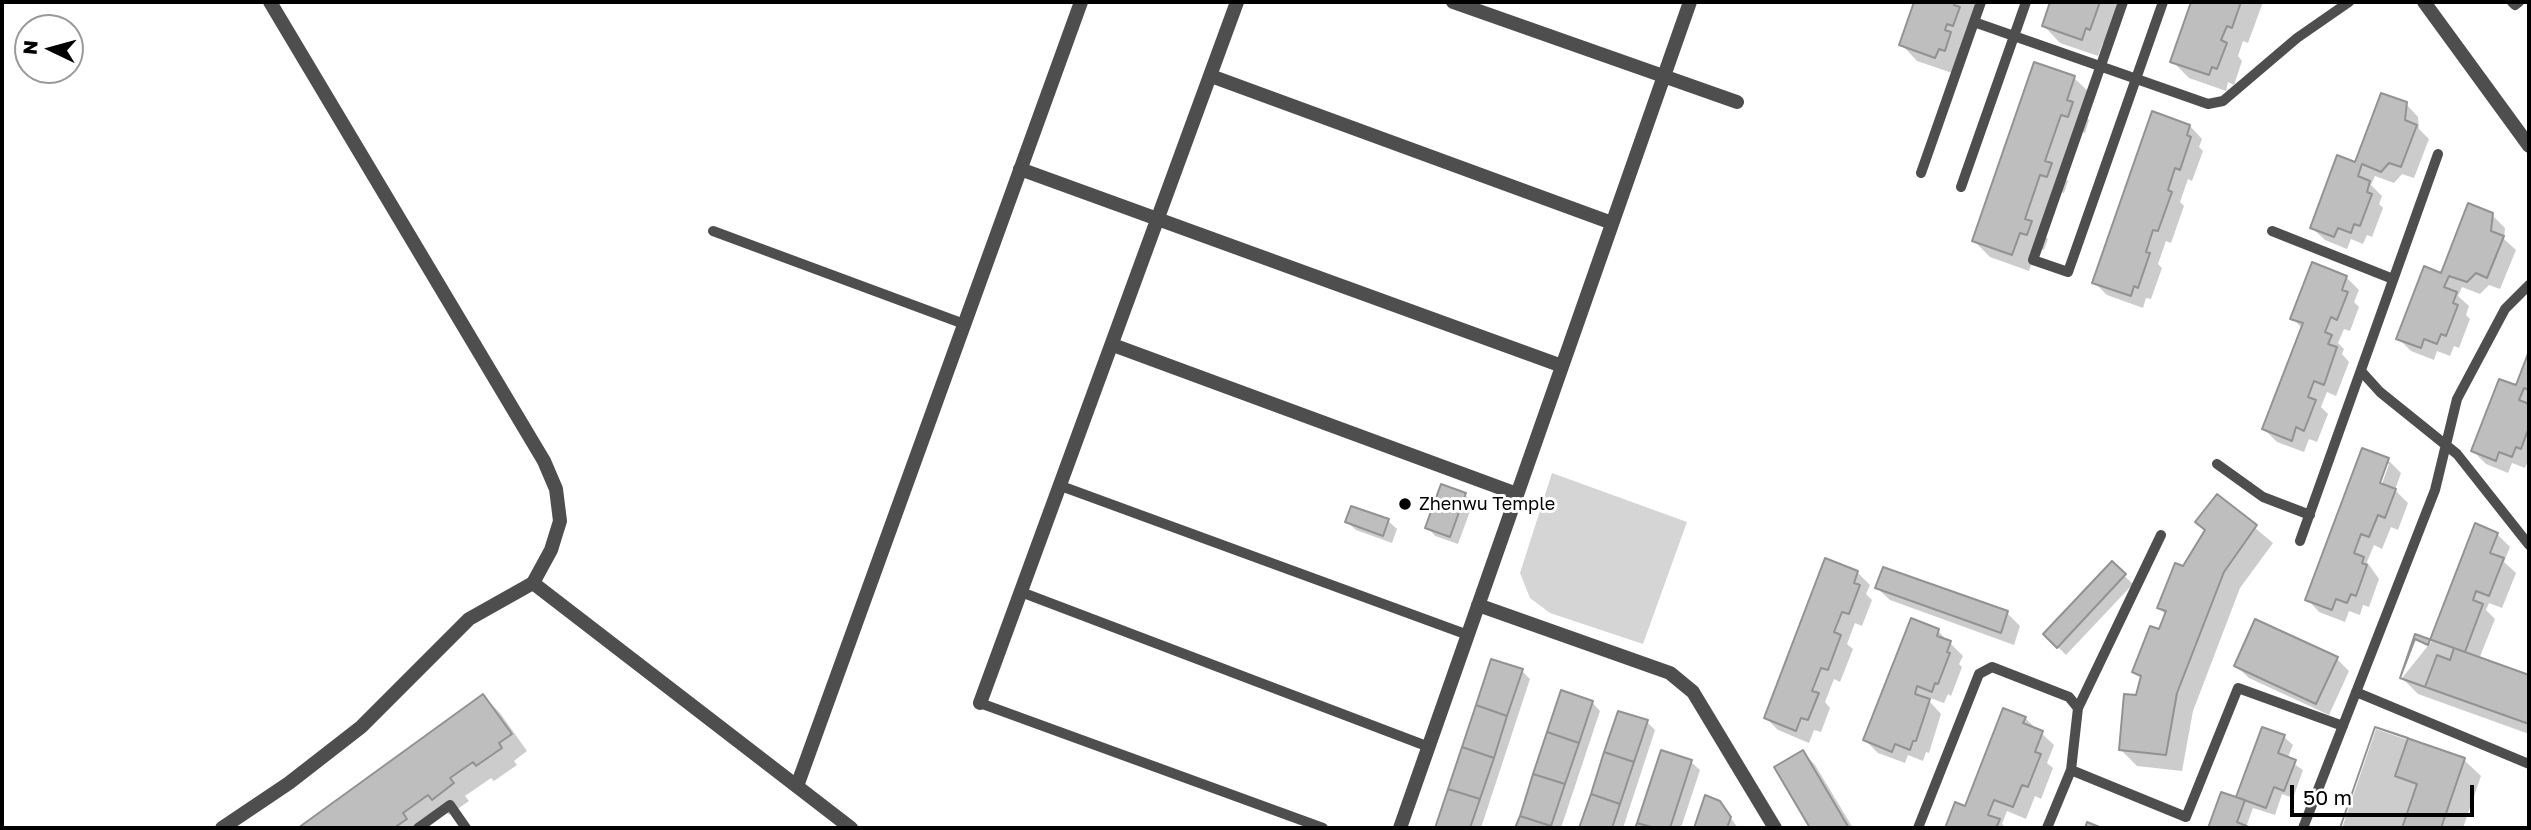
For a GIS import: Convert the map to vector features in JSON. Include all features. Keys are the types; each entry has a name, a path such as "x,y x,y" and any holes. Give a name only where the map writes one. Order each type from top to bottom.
{"street":[{"path":"222,828 289,783 361,727 469,619 533,583 551,550 560,521 556,489 544,460 270,2"},
{"path":"797,786 1081,2"},
{"path":"980,703 1237,2"},
{"path":"1453,2 1737,102"},
{"path":"1400,828 1690,2"},
{"path":"2424,2 2529,145"},
{"path":"1211,76 1612,223"},
{"path":"1020,169 1562,366"},
{"path":"1113,345 1517,494"},
{"path":"533,583 851,828"},
{"path":"1478,605 1670,673 1693,692 1775,828"}],"lane":[{"path":"1921,173 1981,2"},
{"path":"1961,187 2026,2"},
{"path":"2123,2 2033,260 2068,272 2163,2"},
{"path":"1974,22 2208,104 2223,101 2297,38 2349,2"},
{"path":"2512,2 2515,5 2519,2"},
{"path":"2300,541 2438,154"},
{"path":"713,231 964,324"},
{"path":"2272,231 2393,279"},
{"path":"2303,828 2434,490 2457,399 2505,309 2529,285"},
{"path":"2361,371 2380,392 2457,454 2529,545"},
{"path":"2217,464 2263,497 2310,515"},
{"path":"1061,486 1468,635"},
{"path":"2047,828 2071,770 2078,708 2161,535"},
{"path":"1021,592 1429,747"},
{"path":"1918,828 1979,674 1992,667 2069,697 2078,708"},
{"path":"2181,828 2238,688 2343,726"},
{"path":"2356,692 2529,764"},
{"path":"980,703 1323,828"},
{"path":"2071,770 2186,817"},
{"path":"418,828 450,806 466,828"}],"shaded area":[{"path":"1552,473 1687,522 1643,644 1550,613 1530,598 1520,573"}],"building":[{"path":"1914,2 1955,2 1954,5 1960,7 1953,26 1947,24 1945,30 1951,32 1945,51 1939,49 1935,58 1899,45"},
{"path":"2050,2 2100,2 2090,30 2086,28 2082,40 2042,26"},
{"path":"2191,2 2241,2 2232,28 2227,26 2221,40 2227,43 2217,69 2212,67 2209,75 2170,62"},
{"path":"2034,62 2075,76 2067,100 2073,102 2068,117 2061,115 2045,161 2052,163 2047,177 2040,175 2025,219 2032,221 2027,235 2020,233 2012,255 1972,241"},
{"path":"2381,93 2407,102 2405,120 2417,125 2401,167 2389,163 2381,172 2362,164 2358,176 2370,181 2367,192 2372,194 2360,226 2354,224 2351,233 2338,228 2334,237 2310,228 2337,155 2355,162"},
{"path":"2152,111 2190,125 2187,135 2191,137 2180,170 2175,168 2168,190 2172,192 2158,231 2153,230 2146,252 2150,253 2138,288 2134,286 2131,296 2092,283"},
{"path":"2468,203 2493,213 2491,231 2504,236 2487,278 2476,273 2467,282 2449,276 2444,287 2457,292 2453,303 2458,305 2446,336 2441,334 2437,344 2424,339 2421,348 2396,339 2424,266 2441,273"},
{"path":"2312,262 2347,276 2342,290 2348,292 2337,320 2331,317 2325,332 2332,335 2328,344 2337,347 2324,385 2314,381 2308,397 2316,400 2304,431 2296,427 2292,441 2262,429 2303,323 2290,319"},
{"path":"2529,351 2529,390 2524,388 2519,400 2529,404 2529,427 2521,449 2516,447 2512,457 2499,452 2496,461 2471,451 2499,379 2516,385"},
{"path":"2362,448 2389,458 2380,483 2396,489 2385,518 2378,515 2369,537 2361,534 2354,553 2364,557 2362,563 2367,565 2356,596 2351,594 2347,603 2336,599 2332,610 2305,600"},
{"path":"1441,484 1466,493 1450,537 1425,528"},
{"path":"2217,494 2257,525 2224,572 2177,693 2166,755 2119,750 2124,694 2136,695 2141,676 2132,672 2150,626 2159,629 2166,611 2157,608 2175,563 2183,566 2205,530 2195,522"},
{"path":"1351,506 1389,519 1383,536 1345,522"},
{"path":"2475,523 2498,533 2490,553 2504,558 2489,596 2476,591 2473,600 2483,604 2465,652 2454,648 2450,660 2437,655 2425,687 2400,678 2415,639 2428,645"},
{"path":"1825,558 1858,571 1854,583 1860,585 1849,614 1842,612 1834,632 1841,635 1828,670 1821,668 1812,691 1819,693 1808,720 1801,718 1796,731 1764,718"},
{"path":"2112,561 2126,574 2057,648 2043,634"},
{"path":"1883,567 2008,611 2001,633 1875,588"},
{"path":"1911,618 1939,629 1937,636 1951,641 1947,652 1950,653 1932,692 1917,686 1915,694 1930,699 1916,741 1913,741 1910,750 1895,744 1892,752 1863,740"},
{"path":"2255,619 2338,657 2316,704 2234,666"},
{"path":"2415,634 2529,675 2529,724 2400,678"},
{"path":"1491,659 1523,669 1507,716 1476,705"},
{"path":"1561,690 1593,701 1579,743 1547,732"},
{"path":"483,694 512,734 499,743 502,748 476,766 473,762 450,778 454,783 432,800 428,795 403,813 407,819 394,828 298,828"},
{"path":"1476,705 1507,716 1494,758 1462,747"},
{"path":"2003,708 2026,717 2023,723 2043,731 2035,752 2041,754 2028,787 2022,785 2013,807 1994,800 1988,815 2000,819 1996,828 1945,828 1955,802 1965,806"},
{"path":"1618,711 1648,720 1634,762 1604,752"},
{"path":"2262,727 2285,735 2278,753 2296,760 2284,791 2274,787 2266,808 2236,797"},
{"path":"2375,727 2465,758 2441,828 2340,828"},
{"path":"2375,727 2408,738 2395,776 2417,784 2402,828 2340,828"},
{"path":"1547,732 1579,743 1565,784 1533,774"},
{"path":"1462,747 1494,758 1480,799 1448,789"},
{"path":"1661,750 1692,760 1670,828 1655,828 1637,823"},
{"path":"1803,750 1849,828 1810,828 1774,767"},
{"path":"1604,752 1634,762 1620,804 1591,794"},
{"path":"1533,774 1565,784 1551,826 1520,816"},
{"path":"1448,789 1480,799 1470,828 1435,828"},
{"path":"2221,792 2245,800 2237,822 2251,828 2208,828"},
{"path":"1591,794 1620,804 1612,828 1579,828"},
{"path":"1705,795 1720,801 1731,817 1727,828 1694,828"},
{"path":"1520,816 1551,826 1551,828 1515,828"},
{"path":"2087,822 2102,828 2085,828"},
{"path":"1637,823 1655,828 1635,828"}],"place":[{"name":"Zhenwu Temple","path":"1405,504"}]}
